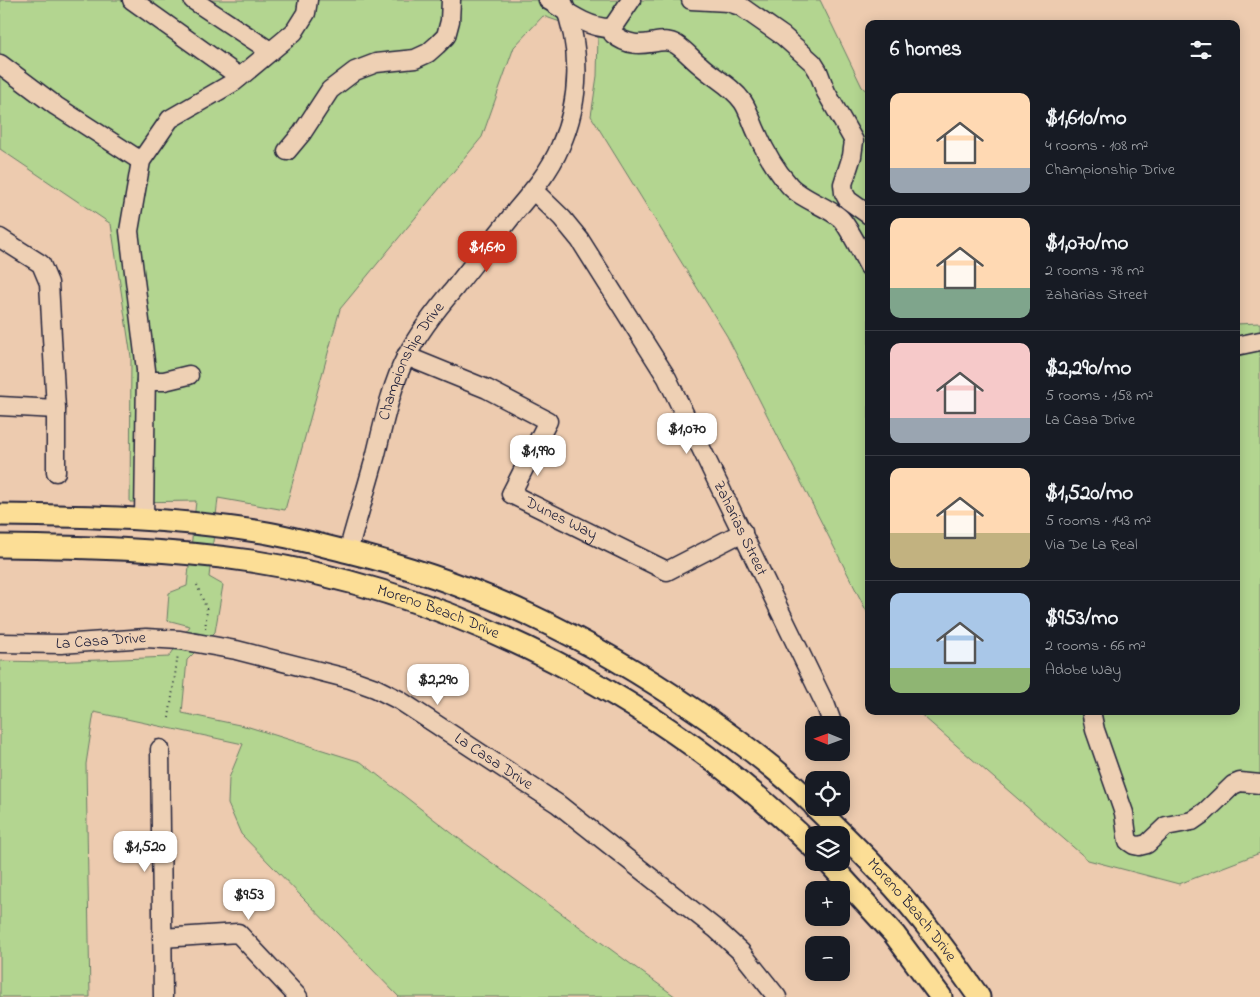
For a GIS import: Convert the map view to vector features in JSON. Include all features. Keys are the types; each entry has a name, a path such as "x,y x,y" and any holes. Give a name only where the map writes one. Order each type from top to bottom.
{"main road":[{"name":"Moreno Beach Drive","path":"0,515 191,522 263,532 326,545 446,580 522,610 584,641 633,669 750,749 805,797"},
{"name":"Moreno Beach Drive","path":"0,546 80,547 201,554 253,562 338,580 440,611 510,639 558,663 648,714 710,758 805,839"},
{"path":"338,580 348,552"},
{"name":"Moreno Beach Drive","path":"825,816 866,857 916,913 979,997"},
{"name":"Moreno Beach Drive","path":"836,871 894,934 941,997"}],"street":[{"path":"132,0 240,77"},
{"path":"193,0 270,52"},
{"path":"144,519 145,350 129,231 141,161 170,119 234,82 294,32 303,20 308,0"},
{"path":"288,151 330,90 355,71 376,63 415,59 428,53 437,45 446,36 450,21 450,0"},
{"path":"548,0 565,7 593,24 612,28"},
{"path":"631,0 612,28 612,34 630,44 640,45 663,41 674,43 732,90 744,104 774,167 791,187 840,218 865,260"},
{"path":"691,0 728,2 740,6 783,36 813,63 826,92 854,141 852,156 843,184 844,193 848,200 865,212"},
{"name":"Championship Drive","path":"348,552 390,398 406,356 432,315 533,190 550,167 560,148 570,121 574,99 576,59 575,42 565,7"},
{"path":"0,64 56,106 141,161"},
{"name":"Zaharias Street","path":"533,190 562,218 580,240 652,351 742,532 830,716"},
{"path":"0,238 40,264 49,283 56,409 56,472"},
{"path":"1240,345 1260,341"},
{"name":"Dunes Way","path":"406,356 487,389 548,421 511,494 667,571 742,532"},
{"path":"146,381 164,381 189,375"},
{"path":"0,406 56,409"},
{"name":"La Casa Drive","path":"0,643 61,644 146,638 180,640 236,650 350,679 375,688 399,700 558,804 716,929 741,952 777,997"},
{"path":"1092,715 1095,730 1124,814 1128,841 1134,845 1147,844 1166,826 1192,821 1205,812 1233,785 1240,782 1260,784"},
{"path":"160,749 163,997"},
{"path":"162,938 238,934 298,997"}],"green space":[{"path":"0,0 820,0 862,87 865,90 865,608 727,336 591,116 597,76 598,35 543,16 514,47 482,137 340,309 285,510 218,498 209,577 223,585 215,632 187,660 182,713 249,727 361,762 458,838 676,997 399,997 241,834 228,804 229,778 243,744 94,712 86,764 90,997 0,997 0,661 51,662 169,657 190,626 167,620 169,593 187,586 196,501 130,502 131,357 111,224 0,149"},
{"path":"1260,323 1260,853 1179,884 1088,860 922,715 1240,715 1240,324"}]}
